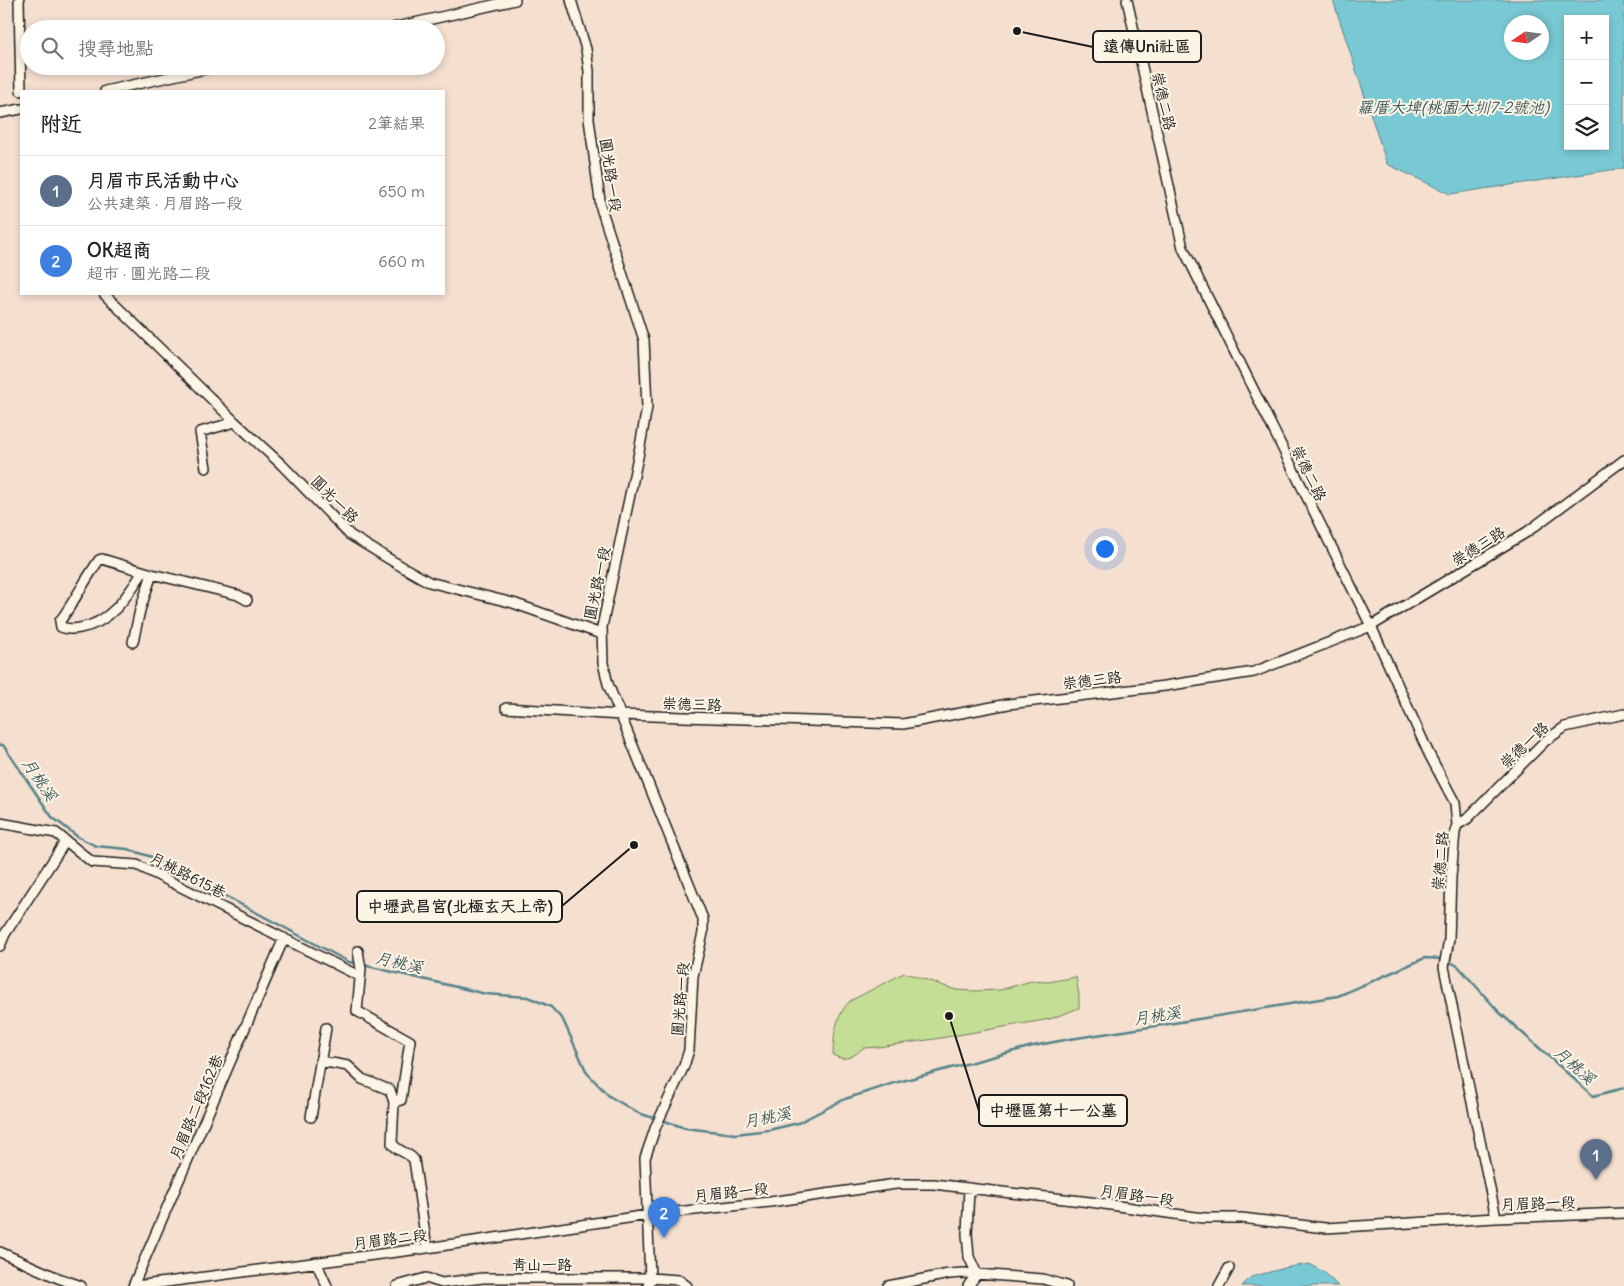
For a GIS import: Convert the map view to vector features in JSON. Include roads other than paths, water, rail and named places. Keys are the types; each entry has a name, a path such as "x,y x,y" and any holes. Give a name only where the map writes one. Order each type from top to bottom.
{"street":[{"path":"20,0 20,20"},
{"path":"427,20 515,0"},
{"name":"圓光路一段","path":"572,0 586,49 589,71 589,119 601,208 644,340 647,407 602,627 603,663 608,684 703,919 704,933 693,976 689,1050 684,1066 656,1126 645,1158 649,1282"},
{"name":"崇德二路","path":"1127,0 1183,248 1370,626 1429,754 1453,797 1457,825 1454,839 1449,939 1444,968 1496,1218"},
{"path":"21,75 21,90"},
{"path":"110,90 178,75"},
{"path":"0,113 20,109"},
{"name":"圓光一路","path":"105,295 235,422 281,464 350,535 429,582 513,603 602,634"},
{"path":"206,468 200,432 235,422"},
{"name":"崇德三路","path":"506,708 621,715 903,724 1008,704 1165,686 1254,672 1370,626 1527,532 1624,460"},
{"path":"147,573 102,621 72,630 61,627 60,622 99,560 238,595 247,600"},
{"path":"133,642 147,573"},
{"name":"崇德一路","path":"1457,825 1467,819 1545,741 1557,732 1566,728 1624,714"},
{"name":"月桃路615巷","path":"0,823 56,833 92,862 137,865 284,938 360,973"},
{"path":"0,946 5,934 65,842"},
{"name":"月眉路二段162巷","path":"135,1286 284,938"},
{"path":"358,951 360,973 357,1011 410,1041 401,1100 394,1102"},
{"path":"311,1117 326,1028"},
{"path":"320,1061 348,1066 362,1079 390,1090 394,1102 392,1143 395,1148 412,1156 414,1160 427,1248"},
{"name":"月眉路一段","path":"648,1215 770,1202 896,1184 933,1184 1090,1202 1203,1218 1240,1218 1325,1228 1624,1213"},
{"path":"969,1188 968,1249 976,1274"},
{"name":"月眉路二段","path":"135,1286 214,1281 316,1262 427,1248 648,1215"},
{"path":"0,1252 58,1278 81,1286"},
{"path":"316,1262 327,1286"},
{"path":"1219,1286 1229,1268"},
{"path":"888,1286 949,1274 1044,1278 1067,1286"},
{"path":"968,1286 976,1274"},
{"name":"青山一路","path":"396,1286 426,1278 442,1283 483,1278 649,1282 678,1280 686,1286"}],"water":[{"name":"羅厝大埤(桃園大圳7-2號池)","path":"1333,0 1624,0 1624,168 1450,194 1387,164"},
{"path":"1310,1264 1325,1273 1338,1286 1242,1286 1251,1277 1289,1267"}],"waterway":[{"name":"月桃溪","path":"0,745 3,745 52,817 78,837 96,846 127,849 152,857 349,962 358,964"},
{"name":"月桃溪","path":"662,1120 685,1128 735,1134 769,1130 798,1123 845,1099 891,1084 1033,1046 1338,996 1425,958 1443,959"},
{"name":"月桃溪","path":"1448,961 1458,966 1499,1012 1593,1096 1624,1088"},
{"name":"月桃溪","path":"363,965 486,994 528,997 551,1007 563,1020 587,1073 609,1096 638,1113 657,1119"}],"place":[{"name":"遠傳Uni社區","path":"1017,31"},
{"name":"中壢武昌宮(北極玄天上帝)","path":"634,845"},
{"name":"中壢區第十一公墓","path":"949,1016"},
{"name":"月眉市民活動中心","path":"1596,1180"},
{"name":"OK超商","path":"664,1238"}]}
